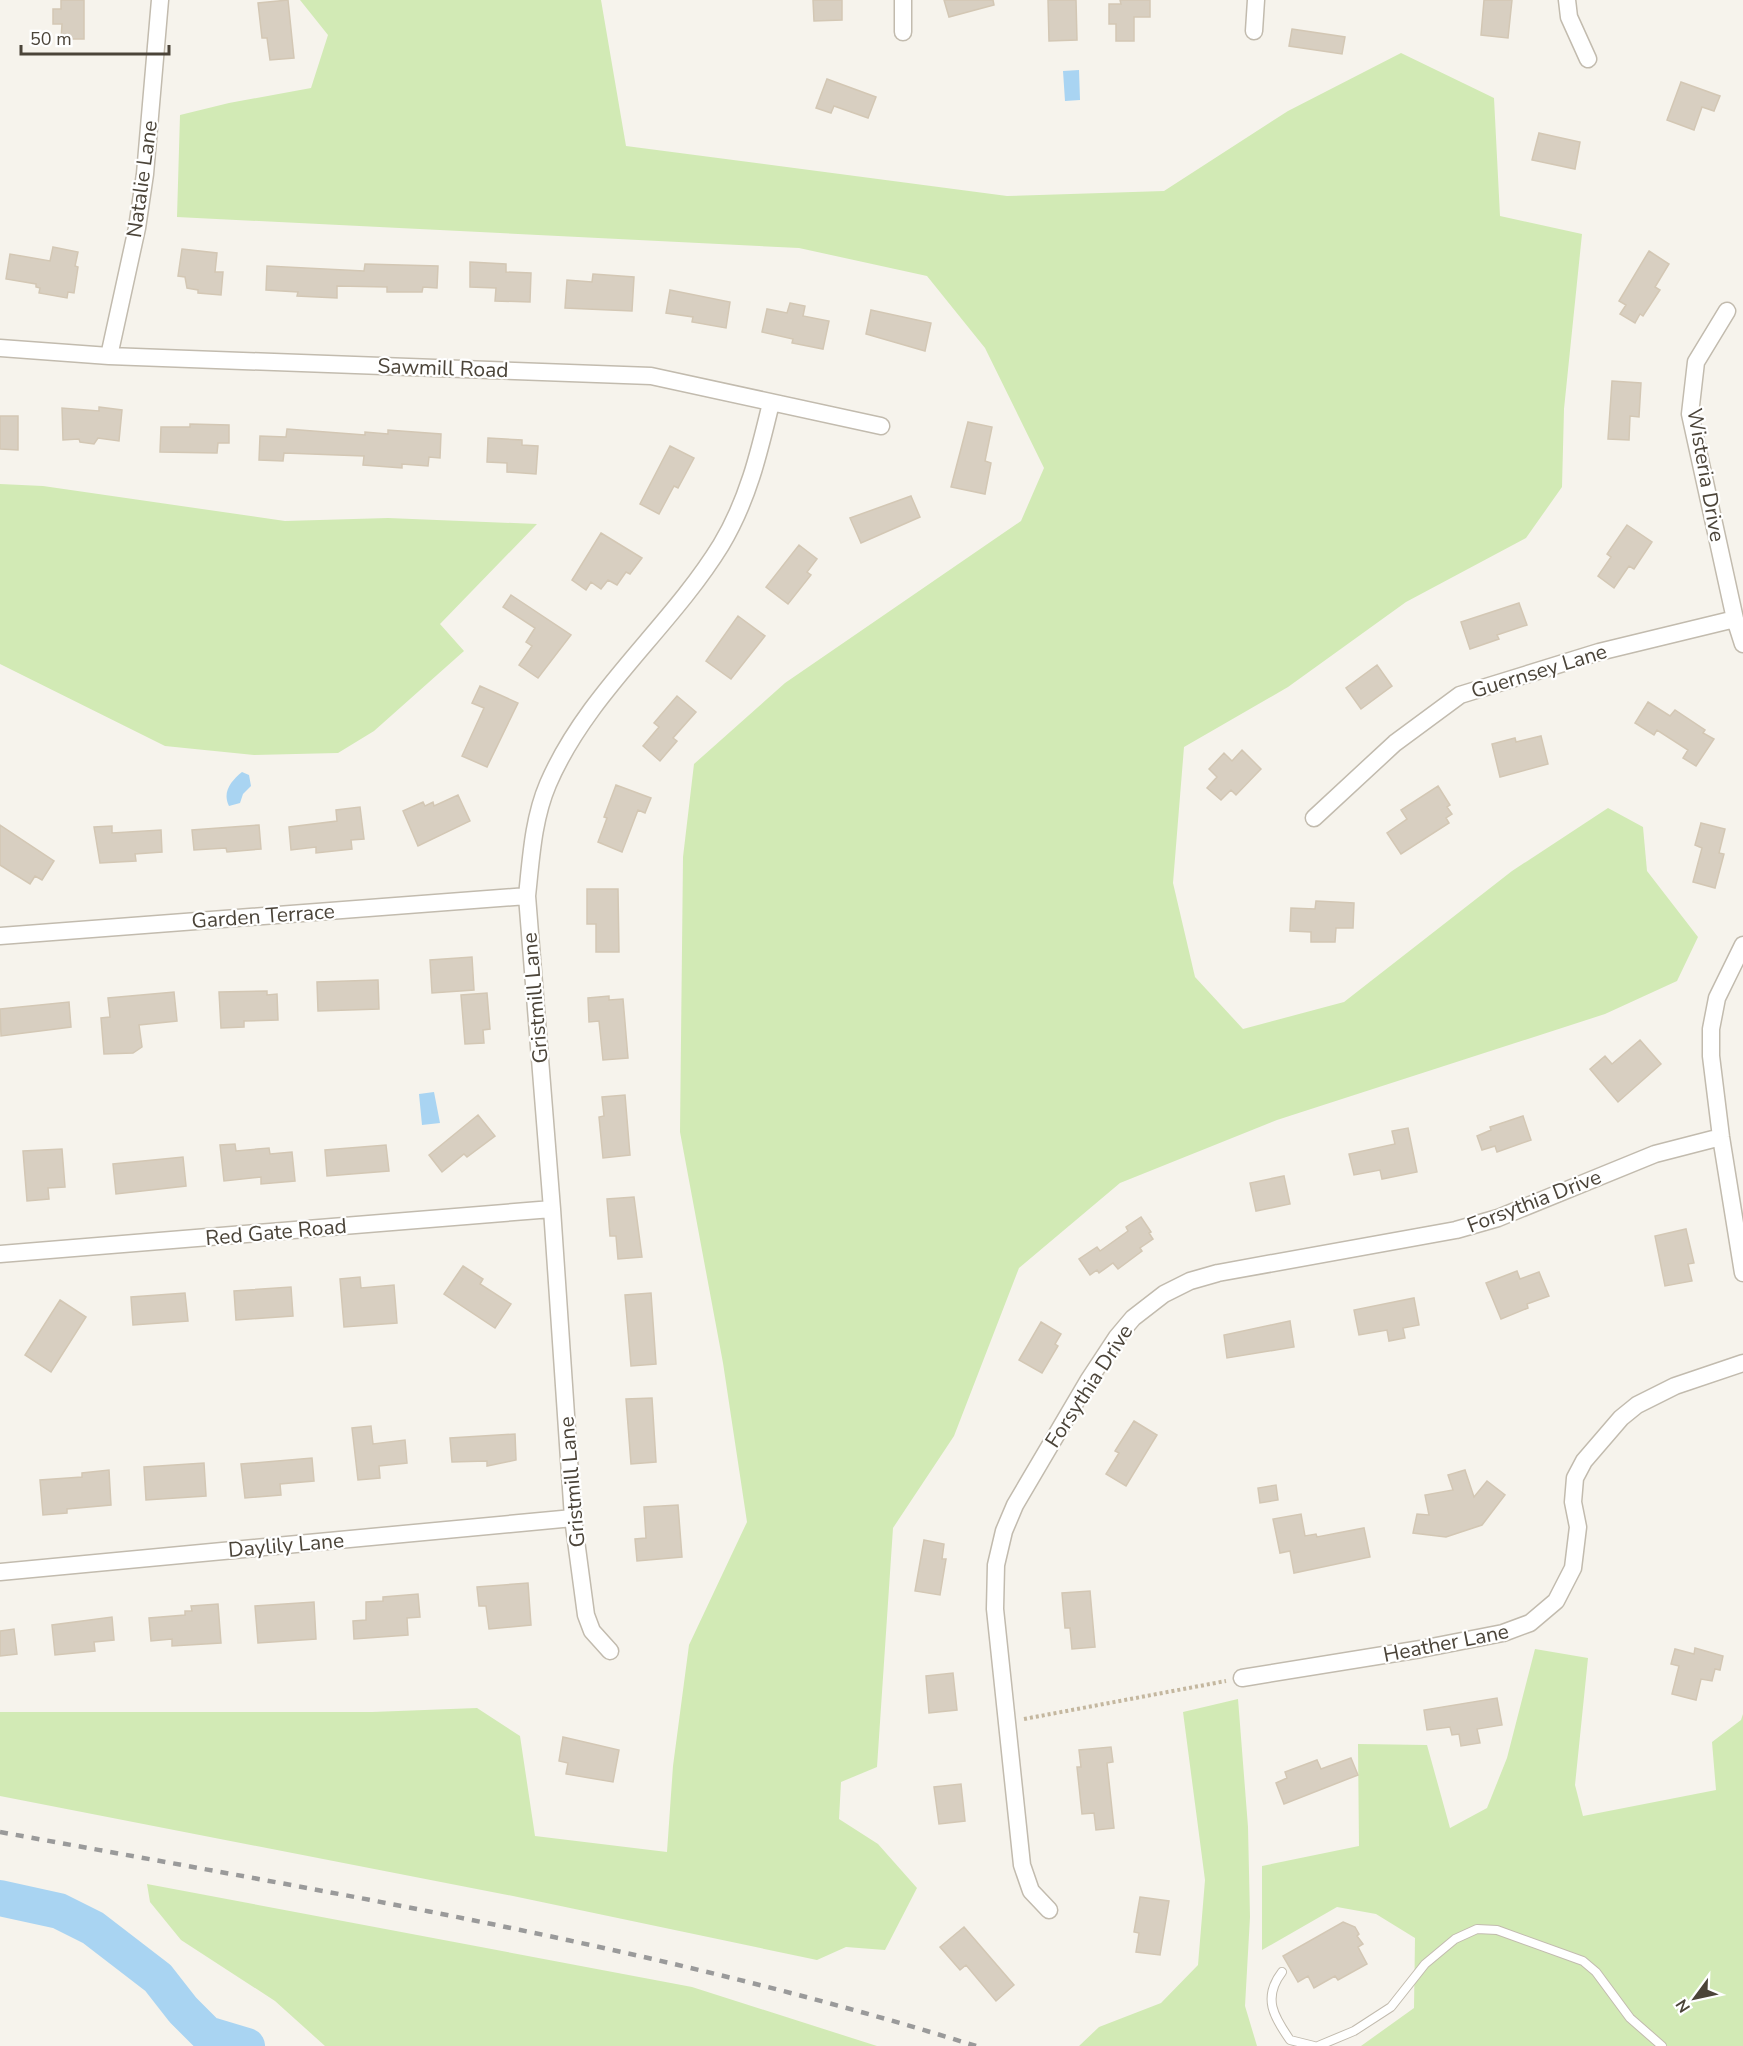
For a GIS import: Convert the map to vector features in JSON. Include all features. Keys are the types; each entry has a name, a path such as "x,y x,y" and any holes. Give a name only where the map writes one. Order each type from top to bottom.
{"street":[{"name":"Natalie Lane","path":"109,356 137,228 146,174 160,0"},
{"path":"903,0 903,32"},
{"path":"1254,31 1256,0"},
{"path":"1567,0 1569,17 1588,59"},
{"name":"Wisteria Drive","path":"1727,311 1696,362 1690,414 1735,619 1743,644"},
{"name":"Sawmill Road","path":"0,348 109,356 651,376 881,426"},
{"name":"Gristmill Lane","path":"610,1651 592,1631 586,1615 573,1518 552,1209 527,896 537,816 548,785 581,725 721,545 741,508 753,477 771,403"},
{"name":"Guernsey Lane","path":"1314,818 1395,743 1460,695 1599,652 1735,619"},
{"name":"Garden Terrace","path":"0,936 527,896"},
{"path":"1743,945 1717,998 1711,1029 1711,1056 1721,1137 1743,1273"},
{"name":"Forsythia Drive","path":"1049,1910 1031,1891 1022,1865 996,1610 995,1583 999,1545 1015,1505 1088,1381 1133,1318 1164,1294 1190,1281 1218,1273 1456,1230 1498,1218 1655,1154 1721,1137"},
{"name":"Red Gate Road","path":"0,1254 552,1209"},
{"name":"Heather Lane","path":"1242,1678 1421,1649 1503,1633 1530,1623 1556,1601 1573,1568 1578,1527 1574,1502 1575,1478 1584,1461 1621,1418 1637,1405 1675,1386 1743,1363"},
{"name":"Daylily Lane","path":"0,1572 573,1518"}],"lane":[{"path":"1282,1972 1273,1984 1272,2015 1290,2040 1316,2046 1354,2031 1391,2007 1425,1964 1455,1939 1477,1929 1497,1930 1583,1961 1596,1972 1630,2018 1662,2046"}],"path":[{"path":"1007,1722 1242,1678"}],"green space":[{"path":"300,0 601,0 626,146 1007,196 1164,191 1288,111 1401,53 1494,98 1500,216 1582,234 1564,409 1562,487 1526,538 1406,602 1288,687 1184,747 1173,883 1195,977 1243,1029 1344,1002 1512,871 1608,808 1643,827 1647,871 1698,937 1677,981 1605,1014 1277,1120 1120,1183 1019,1268 954,1436 893,1528 877,1767 841,1782 839,1819 878,1844 917,1888 885,1950 846,1947 817,1960 513,1896 0,1796 0,1712 372,1712 477,1708 520,1736 535,1836 667,1852 673,1766 689,1645 747,1522 723,1363 680,1132 683,857 694,764 785,683 1021,521 1044,468 985,348 927,276 799,248 177,217 180,115 229,103 311,88 328,35"},
{"path":"0,484 43,486 285,521 388,518 537,524 440,624 464,651 374,731 338,753 254,755 165,746 0,664"},
{"path":"1535,1649 1588,1658 1575,1785 1583,1816 1716,1790 1712,1742 1741,1720 1743,1714 1743,2046 1361,2046 1414,2008 1415,1938 1376,1914 1337,1907 1262,1950 1262,1866 1359,1846 1358,1744 1427,1745 1450,1828 1487,1808 1507,1758"},
{"path":"1238,1699 1248,1827 1250,1917 1245,2006 1257,2046 1079,2046 1099,2027 1161,2003 1198,1965 1205,1880 1183,1712"},
{"path":"147,1884 692,1987 877,2046 325,2046 275,2001 181,1940 150,1902"}],"water":[{"path":"1079,70 1080,100 1065,101 1063,71"},
{"path":"242,772 249,775 251,786 243,794 240,803 229,806 227,791 234,779"},
{"path":"434,1092 440,1123 422,1125 419,1094"}],"building":[{"path":"61,0 84,0 84,39 61,39 62,24 53,24 53,9 61,9"},
{"path":"288,0 294,58 270,60 267,38 262,38 258,3"},
{"path":"813,0 842,0 842,20 814,21"},
{"path":"944,0 993,0 994,5 949,17"},
{"path":"1048,0 1076,0 1077,40 1049,41"},
{"path":"1120,0 1150,0 1150,17 1134,17 1134,41 1116,41 1116,24 1109,24 1109,4 1121,4"},
{"path":"1484,0 1512,0 1508,38 1481,35"},
{"path":"1292,29 1345,37 1342,54 1289,46"},
{"path":"827,79 876,97 868,118 834,106 831,113 816,108"},
{"path":"1681,82 1720,96 1714,111 1702,107 1694,130 1667,120"},
{"path":"1539,133 1580,142 1575,169 1532,160"},
{"path":"53,247 78,252 74,293 68,292 67,298 39,293 40,288 36,287 36,284 6,279 10,254 50,261"},
{"path":"182,249 217,253 215,272 223,272 221,295 198,293 198,290 187,288 185,277 178,276"},
{"path":"1649,251 1669,264 1655,287 1660,290 1643,316 1640,314 1635,323 1620,314 1626,305 1619,301"},
{"path":"470,262 506,264 506,272 531,273 530,302 495,301 496,288 470,287"},
{"path":"365,264 438,266 437,288 423,287 422,292 387,292 387,287 337,286 337,298 297,296 298,292 266,290 267,266 364,271"},
{"path":"593,274 634,277 632,311 565,308 567,280 592,282"},
{"path":"670,290 730,302 726,328 692,322 693,317 666,313"},
{"path":"790,303 805,306 803,316 829,321 823,349 792,343 793,339 762,332 767,309 787,313"},
{"path":"871,310 931,323 925,351 866,334"},
{"path":"1612,381 1641,383 1639,417 1630,416 1629,440 1608,439"},
{"path":"99,407 122,410 119,441 98,438 94,444 80,442 79,439 63,440 62,408 99,411"},
{"path":"0,416 18,416 18,450 0,449"},
{"path":"968,422 992,427 985,461 991,463 985,494 951,487"},
{"path":"190,424 229,425 229,443 218,443 217,453 160,452 161,427 190,427"},
{"path":"287,429 365,435 365,432 388,434 388,430 441,434 440,458 429,457 428,466 402,464 402,468 363,465 364,456 284,453 283,461 259,460 260,436 286,437"},
{"path":"488,438 522,440 522,445 538,446 536,474 507,472 507,463 487,462"},
{"path":"670,446 694,458 678,488 674,486 659,514 640,504"},
{"path":"911,496 920,517 861,543 850,518"},
{"path":"1627,525 1652,542 1634,569 1629,566 1614,588 1598,576 1611,557 1607,554"},
{"path":"601,533 642,558 630,574 626,572 617,585 608,580 601,589 591,582 586,590 572,580"},
{"path":"799,545 817,559 807,572 811,575 788,604 766,587"},
{"path":"511,595 571,635 538,678 519,665 532,646 526,642 535,628 503,607"},
{"path":"1519,603 1527,625 1497,635 1499,639 1470,649 1461,622"},
{"path":"738,616 765,636 731,679 706,661"},
{"path":"1377,665 1392,686 1361,709 1346,688"},
{"path":"480,686 518,703 487,767 462,756 484,708 472,703"},
{"path":"677,696 696,712 673,738 677,741 660,761 643,746 659,727 654,723"},
{"path":"1648,702 1670,716 1675,710 1705,730 1703,733 1714,739 1696,766 1683,758 1688,750 1657,730 1654,735 1635,723"},
{"path":"1541,736 1548,764 1500,777 1492,744 1515,738 1516,742"},
{"path":"1242,750 1261,769 1236,795 1231,790 1221,800 1207,788 1217,777 1209,769 1224,753 1232,761"},
{"path":"616,785 651,798 645,813 638,810 622,852 598,842 607,818 604,817"},
{"path":"1438,786 1450,805 1447,807 1452,814 1446,818 1449,823 1401,854 1387,833 1407,819 1401,810"},
{"path":"458,795 470,821 418,846 403,811 423,802 425,806 433,802 434,806"},
{"path":"360,807 364,839 351,840 352,849 316,853 316,847 291,850 289,827 337,821 336,810"},
{"path":"1701,823 1725,829 1719,853 1724,854 1715,888 1693,882 1702,848 1695,845"},
{"path":"0,825 54,861 42,880 35,876 30,884 0,865"},
{"path":"259,825 261,849 227,852 226,848 194,850 192,830"},
{"path":"112,826 112,833 161,830 162,852 135,854 136,861 100,863 94,827"},
{"path":"587,889 618,889 619,952 596,952 596,924 587,924"},
{"path":"1316,901 1354,903 1353,928 1336,928 1335,942 1311,942 1311,932 1290,931 1291,908 1315,909"},
{"path":"472,957 474,990 432,993 430,960"},
{"path":"378,980 379,1009 318,1011 317,982"},
{"path":"267,991 267,995 277,994 278,1020 244,1021 244,1027 221,1028 219,992"},
{"path":"174,992 177,1021 139,1025 142,1047 133,1053 104,1054 101,1018 110,1017 108,998"},
{"path":"487,993 490,1029 483,1030 484,1043 465,1044 461,995"},
{"path":"609,996 609,1000 623,999 628,1058 603,1060 599,1021 589,1022 588,998"},
{"path":"69,1002 71,1027 1,1036 0,1009"},
{"path":"1640,1040 1661,1064 1618,1102 1590,1069 1605,1056 1612,1064"},
{"path":"625,1095 630,1155 603,1158 599,1117 604,1116 602,1097"},
{"path":"478,1115 495,1136 467,1157 464,1154 442,1172 429,1155"},
{"path":"1523,1116 1531,1140 1497,1152 1495,1146 1482,1150 1477,1136 1491,1130 1490,1127"},
{"path":"1408,1128 1417,1172 1382,1179 1380,1170 1354,1175 1349,1154 1395,1144 1392,1131"},
{"path":"235,1144 236,1151 269,1148 270,1154 292,1152 295,1181 261,1184 261,1177 224,1181 220,1145"},
{"path":"386,1145 389,1171 327,1176 325,1150"},
{"path":"62,1149 65,1187 48,1188 49,1199 27,1201 23,1151"},
{"path":"183,1157 186,1186 116,1194 113,1164"},
{"path":"1284,1176 1290,1204 1256,1211 1250,1183"},
{"path":"634,1197 642,1257 618,1259 616,1236 610,1236 607,1199"},
{"path":"1141,1217 1153,1239 1140,1248 1142,1251 1118,1269 1113,1263 1099,1273 1097,1270 1090,1275 1079,1259 1097,1247 1100,1251 1128,1231 1126,1227"},
{"path":"1686,1229 1694,1263 1688,1264 1692,1281 1665,1286 1655,1236"},
{"path":"463,1266 483,1279 480,1284 511,1304 495,1328 444,1294"},
{"path":"1517,1271 1520,1279 1539,1272 1549,1296 1527,1304 1528,1308 1501,1319 1486,1283"},
{"path":"360,1277 361,1288 394,1285 397,1323 344,1327 340,1279"},
{"path":"291,1287 293,1316 236,1320 234,1291"},
{"path":"185,1293 188,1321 133,1325 131,1297"},
{"path":"651,1293 656,1364 631,1366 625,1295"},
{"path":"1414,1298 1419,1325 1403,1328 1405,1338 1389,1341 1387,1330 1359,1335 1354,1310"},
{"path":"60,1300 86,1317 51,1372 25,1355"},
{"path":"1290,1321 1294,1347 1227,1358 1224,1335"},
{"path":"1041,1322 1061,1334 1055,1344 1058,1346 1042,1373 1019,1360"},
{"path":"652,1398 656,1462 631,1464 626,1399"},
{"path":"1134,1421 1157,1435 1126,1486 1106,1474 1119,1453 1115,1451"},
{"path":"371,1426 373,1444 405,1440 407,1463 379,1466 380,1478 358,1480 352,1428"},
{"path":"515,1434 516,1460 487,1466 487,1461 452,1462 450,1438"},
{"path":"312,1458 314,1481 280,1484 281,1495 245,1498 241,1464"},
{"path":"204,1463 206,1496 146,1500 144,1467"},
{"path":"109,1470 111,1505 67,1509 67,1513 43,1515 40,1480 82,1477 82,1473"},
{"path":"1465,1470 1474,1497 1487,1481 1505,1495 1482,1525 1446,1537 1413,1533 1417,1514 1429,1515 1425,1495 1453,1490 1448,1475"},
{"path":"1276,1485 1278,1500 1260,1503 1258,1488"},
{"path":"678,1505 682,1557 637,1561 635,1539 646,1538 644,1507"},
{"path":"1301,1514 1305,1536 1316,1534 1317,1537 1364,1528 1370,1557 1294,1573 1290,1551 1280,1553 1273,1519"},
{"path":"924,1540 944,1544 942,1559 946,1559 940,1595 915,1591"},
{"path":"528,1583 531,1625 489,1629 486,1606 479,1606 477,1587"},
{"path":"1090,1591 1095,1647 1072,1649 1070,1628 1065,1628 1062,1593"},
{"path":"418,1594 420,1617 407,1618 408,1635 354,1639 353,1621 366,1620 366,1602 383,1601 383,1597"},
{"path":"314,1602 316,1639 258,1643 255,1606"},
{"path":"218,1604 221,1643 172,1646 172,1639 151,1641 149,1618 185,1615 185,1611 192,1611 191,1606"},
{"path":"112,1617 114,1640 94,1642 95,1651 55,1655 52,1625"},
{"path":"14,1629 17,1654 0,1656 0,1631"},
{"path":"1695,1648 1723,1656 1720,1670 1715,1669 1712,1681 1701,1679 1696,1700 1672,1694 1679,1666 1671,1664 1675,1649 1694,1654"},
{"path":"953,1673 957,1710 929,1713 926,1676"},
{"path":"1497,1698 1502,1725 1477,1729 1480,1743 1461,1746 1459,1734 1452,1735 1450,1727 1427,1730 1424,1710"},
{"path":"563,1737 619,1750 613,1782 566,1774 568,1763 559,1761"},
{"path":"1111,1747 1113,1762 1107,1763 1114,1828 1096,1830 1094,1813 1082,1814 1077,1767 1081,1767 1079,1750"},
{"path":"1351,1758 1358,1775 1284,1804 1276,1783 1287,1778 1285,1772 1317,1760 1321,1769"},
{"path":"961,1784 965,1821 939,1824 934,1787"},
{"path":"1140,1897 1169,1901 1160,1955 1136,1952 1139,1933 1134,1932"},
{"path":"1343,1922 1355,1927 1359,1934 1357,1936 1363,1944 1358,1947 1367,1964 1338,1980 1335,1976 1314,1988 1308,1976 1298,1982 1283,1956"},
{"path":"964,1927 1014,1985 996,2001 966,1965 960,1970 940,1947"}],"waterway":[{"path":"0,1898 59,1911 93,1928 158,1978 183,2010 207,2034 247,2046"}],"railway":[{"path":"0,1832 369,1900 613,1950 735,1979 976,2046"}]}
